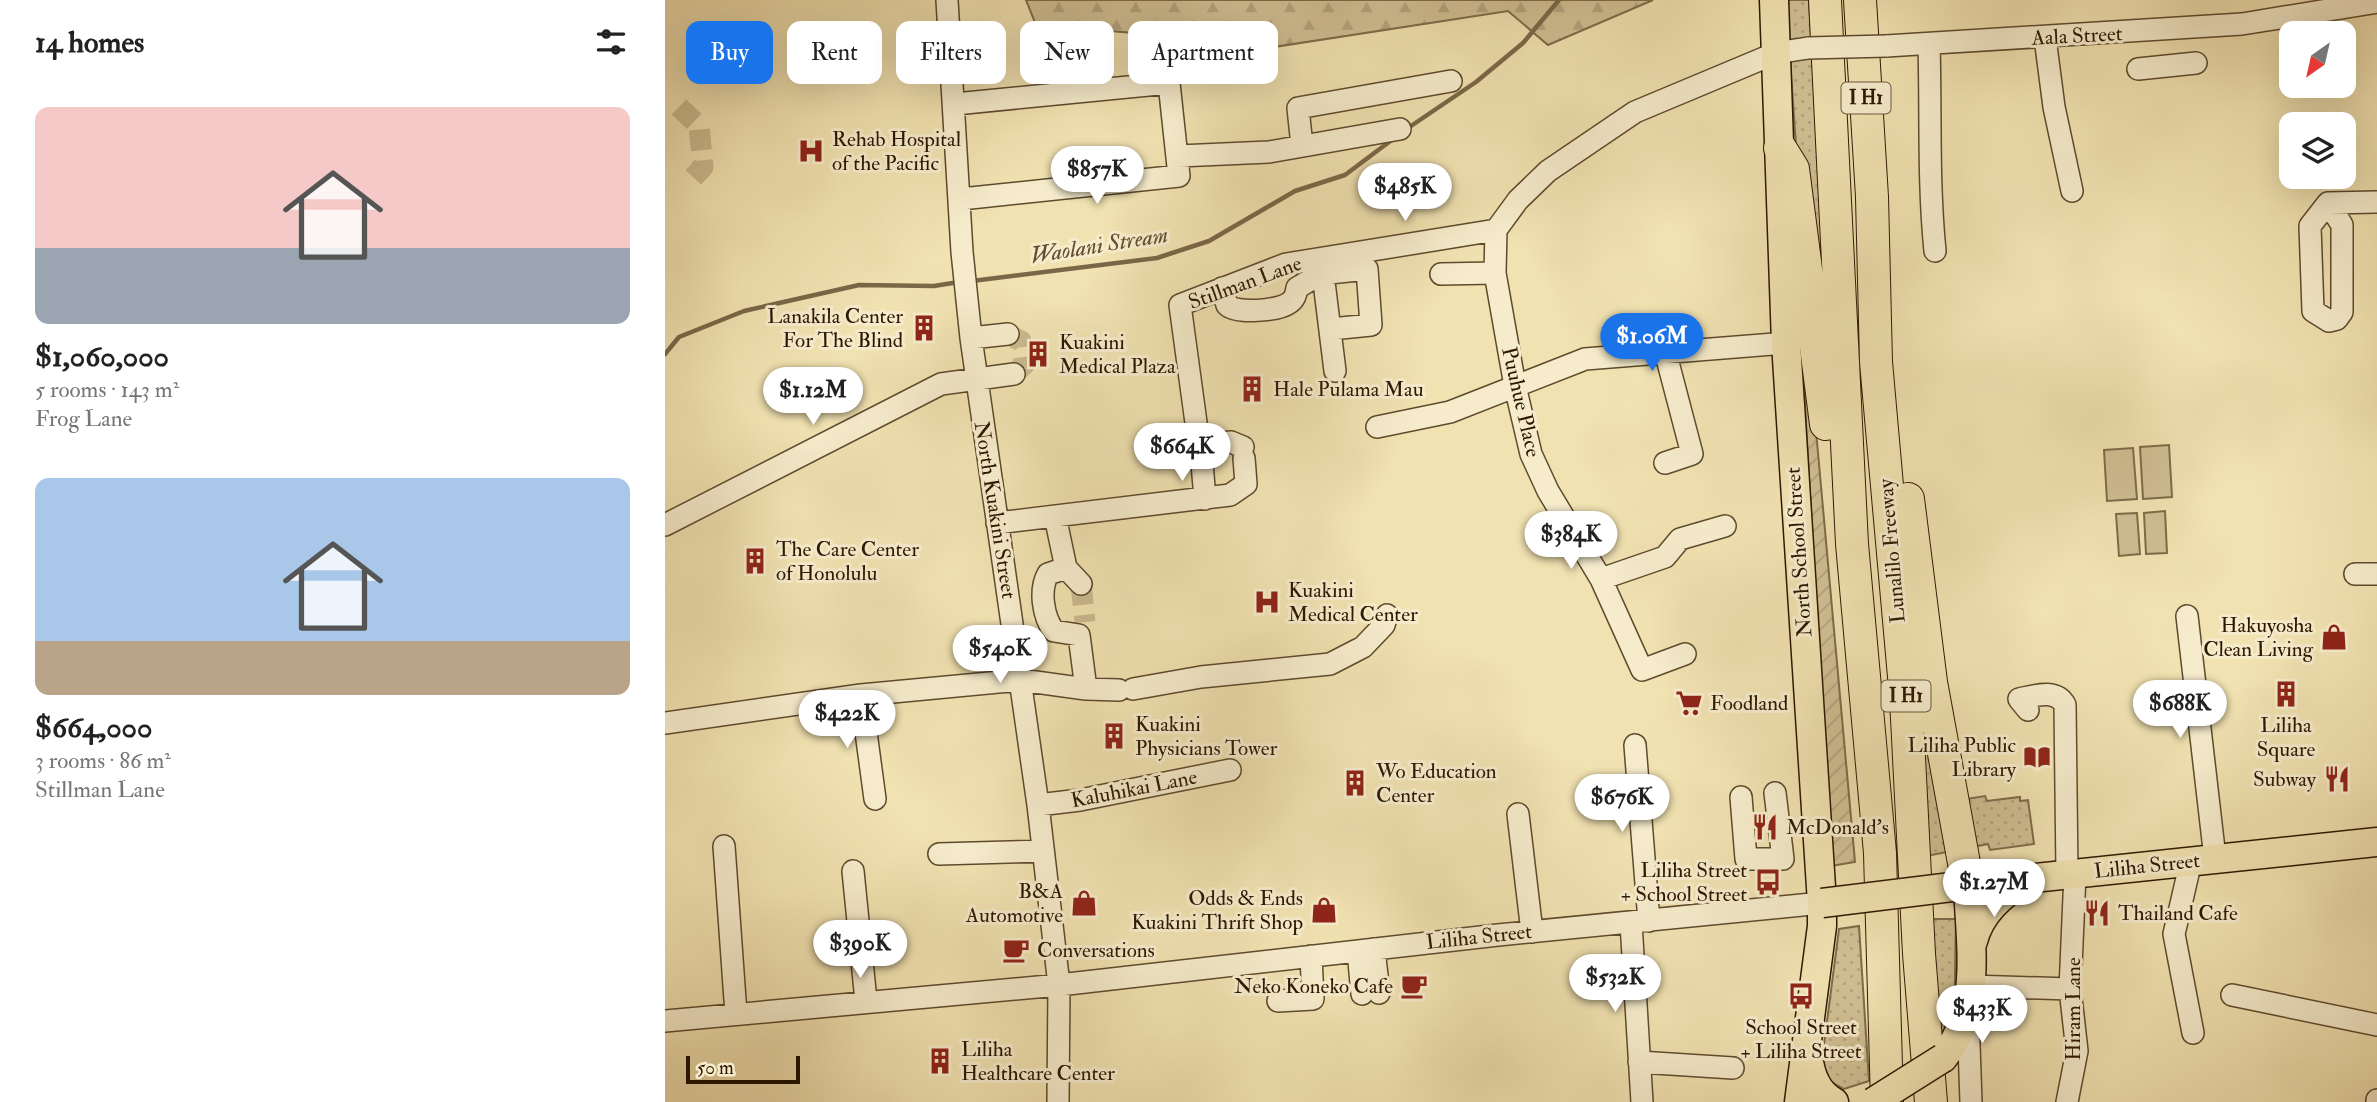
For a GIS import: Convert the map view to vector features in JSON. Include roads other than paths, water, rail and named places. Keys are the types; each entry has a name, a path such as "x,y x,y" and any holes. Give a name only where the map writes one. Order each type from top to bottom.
{"highway":[{"name":"Lunalilo Freeway","path":"1825,0 1852,544 1872,752 1884,948 1888,1102"},
{"name":"Lunalilo Freeway","path":"1860,0 1872,197 1876,362 1906,699 1919,954 1931,1102"},
{"path":"1780,148 1793,169 1872,752"},
{"path":"1872,197 1889,268 1895,390 1922,614 1968,885"}],"main road":[{"name":"North School Street","path":"1774,0 1786,343 1822,903 1822,926 1799,1102"},
{"name":"Liliha Street","path":"1822,903 2377,842"},
{"path":"1970,954 1977,924 1992,905 2025,879"},
{"path":"1873,1102 1943,1058 1958,1040 1969,996 1968,885"},
{"path":"1807,1042 1813,1079 1825,1097 1835,1102"}],"street":[{"name":"North Kuakini Street","path":"947,0 961,199 962,252 971,338 1021,680 1059,985 1058,1102"},
{"name":"Aala Street","path":"1776,52 1808,48 2045,38 2242,23 2377,2"},
{"path":"2045,38 2054,107 2071,191"},
{"path":"1929,44 1932,152 1929,182 1935,251"},
{"path":"1496,230 1518,200 1548,172 1635,112 1776,52"},
{"path":"2138,69 2196,63"},
{"path":"1302,146 1298,107 1451,81"},
{"path":"954,104 1169,83 1178,156 1179,176 961,199"},
{"path":"1178,156 1269,152 1400,128"},
{"path":"2328,203 2377,202"},
{"name":"Stillman Lane","path":"1205,499 1180,305 1286,264 1496,230"},
{"name":"Puuhue Place","path":"1496,230 1495,273 1514,386 1531,454 1548,491 1601,579 1642,670 1685,654"},
{"path":"1222,288 1227,304 1240,312 1289,303 1295,297 1297,288 1286,264"},
{"path":"1297,288 1323,274 1367,269 1371,325 1331,328"},
{"path":"1441,274 1495,273"},
{"path":"1323,274 1335,371"},
{"path":"971,338 1009,334"},
{"path":"1377,427 1450,412 1585,359 1786,343"},
{"path":"1665,351 1692,454 1665,463"},
{"path":"665,525 941,384 1014,374"},
{"path":"997,523 1205,499 1230,495 1247,484 1243,453 1231,442 1200,454"},
{"path":"1055,516 1066,568 1081,584"},
{"path":"1601,579 1665,557 1680,539 1724,526"},
{"path":"1066,568 1048,574 1043,583 1047,622 1054,631 1082,629 1086,689"},
{"path":"2355,574 2377,574"},
{"path":"665,723 861,695 1021,680 1086,689 1126,689 1213,676 1330,664 1363,647 1384,625 1387,615"},
{"path":"2187,616 2203,860 2174,934 2193,1032"},
{"name":"Hiram Lane","path":"2028,710 2019,699 2051,694 2060,698 2065,705 2071,874 2070,989 2077,1051 2067,1102"},
{"path":"861,695 876,799"},
{"path":"1635,746 1640,922 1639,1062 1642,1102"},
{"name":"Kaluhikai Lane","path":"1038,806 1230,770"},
{"path":"1741,797 1746,859 1783,859 1775,793"},
{"path":"1518,814 1532,932"},
{"path":"724,846 736,1014"},
{"path":"939,854 1043,851"},
{"path":"853,872 866,1001"},
{"name":"Liliha Street","path":"665,1021 1059,985 1532,932 1822,903"},
{"path":"1366,950 1370,993"},
{"path":"1278,1001 1313,999 1311,956"},
{"path":"1971,1102 1969,996 2070,989"},
{"path":"2232,995 2377,1025"},
{"path":"1943,1058 1955,1058 1971,1075"},
{"path":"1639,1062 1733,1068"}],"waterway":[{"name":"Waolani Stream","path":"1405,130 1476,82 1523,43 1559,0"},
{"name":"Waolani Stream","path":"972,281 1157,258 1209,241 1295,191 1345,175 1393,139"},
{"name":"Waolani Stream","path":"665,354 679,337 744,311 859,285 934,286 959,282"}],"tunnel":[{"path":"679,107 699,126 703,167 689,182"},
{"path":"1008,334 1021,341 1024,365 1014,374"},
{"path":"1081,584 1085,622"}],"place":[{"name":"Rehab Hospital of the Pacific","path":"811,151"},
{"name":"Lanakila Center For The Blind","path":"924,328"},
{"name":"Kuakini Medical Plaza","path":"1038,354"},
{"name":"Hale Pulama Mau","path":"1252,389"},
{"name":"The Care Center of Honolulu","path":"755,561"},
{"name":"Kuakini Medical Center","path":"1267,602"},
{"name":"Hakuyosha Clean Living","path":"2334,637"},
{"name":"Liliha Square","path":"2286,694"},
{"name":"Foodland","path":"1689,703"},
{"name":"Kuakini Physicians Tower","path":"1114,736"},
{"name":"Liliha Public Library","path":"2037,757"},
{"name":"Subway","path":"2337,779"},
{"name":"Wo Education Center","path":"1355,783"},
{"name":"McDonald's","path":"1765,827"},
{"name":"Liliha Street + School Street","path":"1768,882"},
{"name":"B&A Automotive","path":"1084,903"},
{"name":"Odds & Ends Kuakini Thrift Shop","path":"1324,910"},
{"name":"Thailand Cafe","path":"2097,913"},
{"name":"Conversations","path":"1016,950"},
{"name":"Neko Koneko Cafe","path":"1414,986"},
{"name":"School Street + Liliha Street","path":"1801,996"},
{"name":"Liliha Healthcare Center","path":"940,1061"}]}
